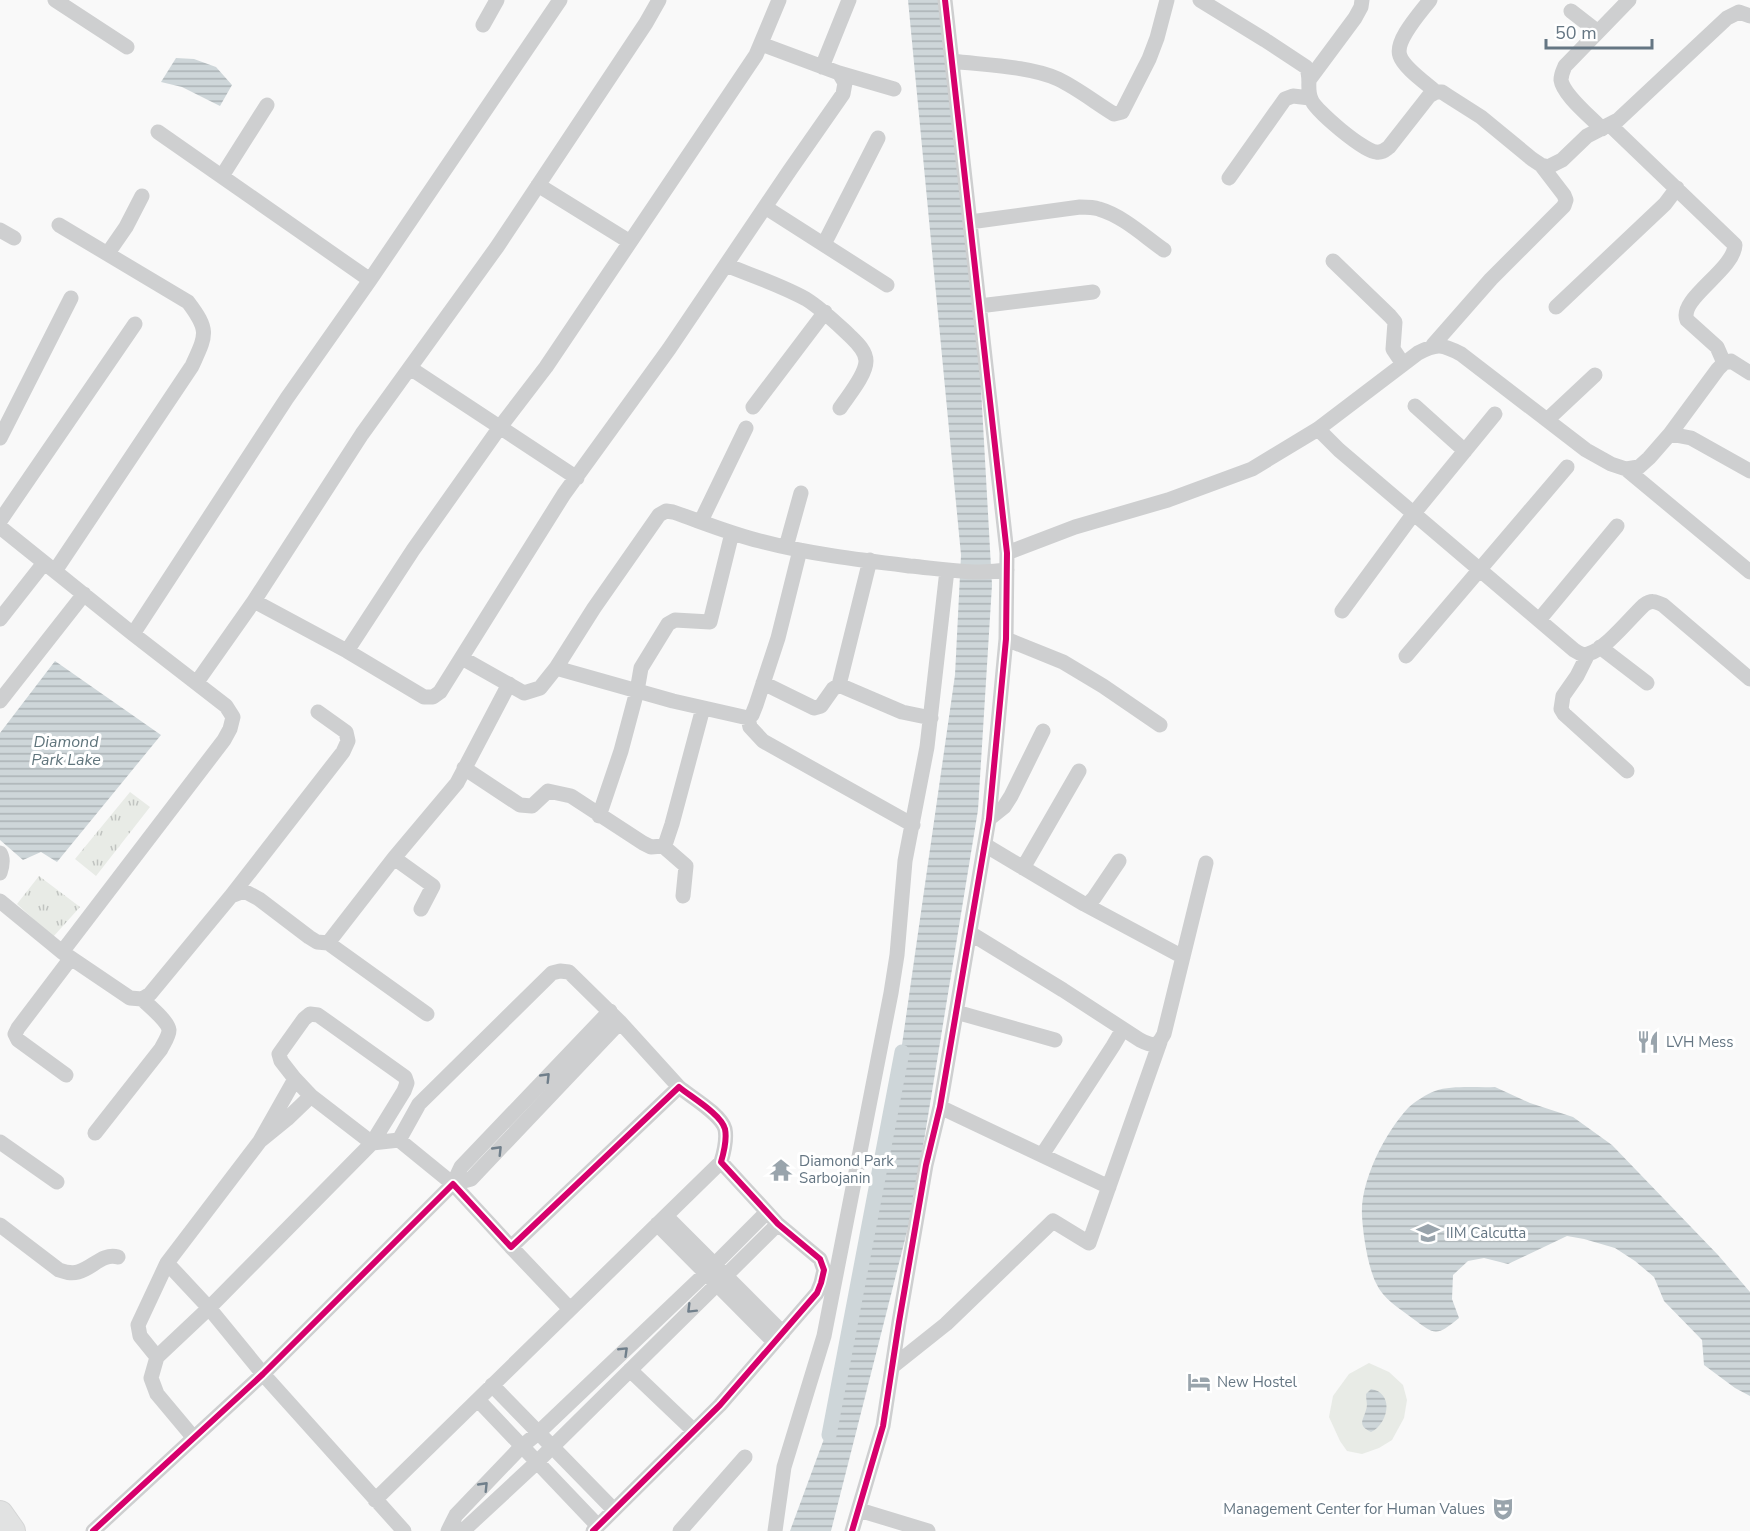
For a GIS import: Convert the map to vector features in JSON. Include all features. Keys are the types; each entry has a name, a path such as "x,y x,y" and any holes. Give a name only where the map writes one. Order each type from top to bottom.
{"highway":[{"path":"0,1514 12,1531"}],"street":[{"path":"55,0 128,48"},
{"path":"483,25 497,0"},
{"path":"133,634 287,398 560,0"},
{"path":"197,682 254,601 362,434 497,246 659,0"},
{"path":"347,651 413,550 500,427 546,367 756,55 779,0"},
{"path":"822,67 849,0"},
{"path":"852,1531 883,1426 926,1165 940,1107 989,819 1006,639 1002,571 1007,553 945,0"},
{"path":"952,61 1021,69 1048,75 1114,114 1118,114 1122,112 1149,59 1167,0"},
{"path":"1200,0 1223,6 1265,40 1306,67 1310,73 1308,91 1314,105 1336,126 1368,150 1383,152 1389,147 1429,96 1436,92"},
{"path":"1310,80 1355,18 1362,0"},
{"path":"1007,553 1075,527 1168,500 1252,469 1318,429 1418,353 1433,345 1491,279 1564,206 1566,200 1564,195 1541,165 1481,117 1448,96 1436,92 1405,65 1400,57 1401,40 1430,0"},
{"path":"1629,0 1565,66 1561,74 1561,82 1565,90 1677,188 1735,245 1733,255 1686,308 1684,314 1687,320 1717,347 1724,363"},
{"path":"1571,11 1598,32"},
{"path":"1541,165 1548,167 1555,165 1587,136 1606,127 1663,80 1727,18 1739,12 1750,16"},
{"path":"761,44 838,73 894,89"},
{"path":"254,601 347,651 424,697 433,697 440,692 564,494 669,349 843,94 845,83 838,73"},
{"path":"1229,178 1286,99 1293,96 1310,98"},
{"path":"222,176 267,105"},
{"path":"158,132 370,280"},
{"path":"824,244 878,138"},
{"path":"538,185 630,242"},
{"path":"1556,307 1665,204 1677,188"},
{"path":"108,253 126,227 142,196"},
{"path":"765,207 887,285"},
{"path":"970,222 1094,207 1128,224 1164,250"},
{"path":"0,619 50,567 192,366 205,338 201,318 188,302 59,225"},
{"path":"0,230 14,238"},
{"path":"1333,261 1395,322 1393,349 1403,364"},
{"path":"726,265 808,300 825,312 858,343 866,355 867,362 863,373 840,408"},
{"path":"979,306 1093,292"},
{"path":"0,438 71,298"},
{"path":"753,407 825,312"},
{"path":"0,521 135,324"},
{"path":"1433,345 1449,347 1461,354 1586,450 1611,464 1626,469 1750,572"},
{"path":"1626,469 1639,467 1649,458 1724,363 1731,361 1747,366"},
{"path":"410,368 577,478"},
{"path":"1547,420 1595,375"},
{"path":"1415,406 1465,451"},
{"path":"1342,611 1414,513 1496,414"},
{"path":"701,521 746,428"},
{"path":"1318,429 1339,450 1575,650 1582,654 1594,651 1647,683"},
{"path":"1670,434 1691,438 1750,471"},
{"path":"1406,656 1567,467"},
{"path":"748,718 752,715 756,705 778,638 801,493"},
{"path":"462,658 524,693 540,688 556,668 594,608 659,515 666,512 673,512 732,533 793,548 950,570 1002,571"},
{"path":"0,526 133,634 197,682 226,706 233,717 224,740 66,955 15,1034 18,1040 66,1075"},
{"path":"1539,620 1617,526"},
{"path":"599,816 621,751 640,668 668,624 675,620 710,622 732,533"},
{"path":"763,683 819,708 833,689 839,685 870,560"},
{"path":"775,1531 784,1467 824,1336 880,1050 897,955 905,861 926,758 950,570"},
{"path":"0,701 84,594"},
{"path":"1627,771 1561,709 1563,696 1594,651 1649,601 1656,601 1663,605 1750,679"},
{"path":"1006,639 1063,662 1160,725"},
{"path":"556,668 636,691 748,718"},
{"path":"328,943 394,858 457,783 509,684"},
{"path":"839,685 902,712 931,718"},
{"path":"663,846 672,824 702,708"},
{"path":"0,901 66,955 130,998 142,999 150,994 231,896 343,752 348,741 346,732 318,712"},
{"path":"748,718 750,727 763,741 913,825"},
{"path":"989,819 1004,807 1011,796 1043,731"},
{"path":"464,768 520,805 532,806 548,791 571,796 642,843 651,847 663,846 686,866 683,896"},
{"path":"1023,868 1079,771"},
{"path":"985,845 1183,957"},
{"path":"0,853 2,868 0,873"},
{"path":"394,858 434,886 421,909"},
{"path":"1084,903 1094,898 1119,861"},
{"path":"892,1367 946,1324 1053,1221 1089,1243 1164,1034 1206,863"},
{"path":"231,896 244,891 259,899 309,937 317,942 328,943 427,1014"},
{"path":"970,933 1149,1044 1160,1042"},
{"path":"375,1500 721,1162 725,1149 724,1129 719,1120 679,1087 615,1017 569,972 560,971 552,973 419,1104 399,1140"},
{"path":"95,1133 161,1049 167,1037 169,1030 166,1024 142,999"},
{"path":"956,1012 1055,1040"},
{"path":"194,1437 157,1394 151,1378 157,1357 209,1308 372,1143 407,1083 405,1077 318,1015 310,1014 279,1053 281,1061 295,1079 311,1096 372,1143 399,1140 453,1184 570,1309"},
{"path":"93,1531 262,1374 453,1184 460,1167 615,1017"},
{"path":"1042,1155 1123,1029"},
{"path":"157,1357 140,1336 138,1325 167,1263 260,1141 295,1079"},
{"path":"511,1247 679,1087"},
{"path":"260,1141 311,1096"},
{"path":"940,1107 1109,1187"},
{"path":"0,1142 57,1182"},
{"path":"478,1400 596,1528 720,1405 816,1293 821,1283 824,1270 820,1259 778,1224 721,1162"},
{"path":"459,1531 466,1528 536,1463 630,1370 715,1275 767,1212"},
{"path":"661,1220 778,1338"},
{"path":"448,1531 456,1515 521,1447 715,1275 778,1224"},
{"path":"0,1225 59,1270 69,1273 79,1272 111,1256 118,1257"},
{"path":"167,1263 209,1308 262,1374 404,1531"},
{"path":"630,1370 694,1431"},
{"path":"492,1386 614,1510"},
{"path":"680,1531 745,1456"},
{"path":"859,1510 928,1531"}],"green space":[{"path":"130,792 150,807 96,876 75,859"},
{"path":"39,876 80,907 53,937 17,904"},
{"path":"1369,1363 1389,1372 1403,1385 1407,1400 1404,1418 1392,1440 1362,1454 1347,1451 1329,1417 1333,1396 1349,1374"}],"water":[{"path":"908,0 940,0 978,334 992,585 978,810 913,1208 831,1531 790,1531 842,1390 882,1184 955,675 961,555"},
{"path":"176,58 194,59 216,67 232,85 220,106 182,87 161,82"},
{"name":"Diamond Park Lake","path":"55,661 161,735 57,862 41,852 23,860 0,840 0,733"},
{"path":"1495,1087 1530,1103 1573,1117 1612,1145 1718,1255 1750,1292 1750,1396 1704,1365 1702,1340 1664,1301 1654,1277 1615,1248 1584,1239 1567,1236 1508,1264 1484,1258 1468,1261 1453,1275 1452,1299 1459,1318 1440,1331 1435,1332 1426,1328 1383,1294 1371,1268 1365,1241 1362,1202 1370,1173 1383,1144 1408,1108 1428,1094 1449,1088"},
{"path":"1371,1389 1384,1396 1386,1409 1382,1422 1371,1432 1362,1425 1362,1422 1367,1406 1366,1394"}],"waterway":[{"path":"829,1435 902,1052"}],"cycle path":[{"path":"852,1531 883,1426 926,1165 940,1107 989,819 1006,639 1007,553 945,0"},
{"path":"93,1531 263,1374 453,1184 511,1247 679,1087 712,1112 722,1123 726,1137 721,1162 778,1224 820,1259 824,1270 817,1293 720,1405 593,1531"}],"place":[{"name":"LVH Mess","path":"1648,1042"},
{"name":"Diamond Park Sarbojanin","path":"781,1170"},
{"name":"IIM Calcutta","path":"1428,1233"},
{"name":"New Hostel","path":"1199,1382"},
{"name":"Management Center for Human Values","path":"1503,1509"}]}
